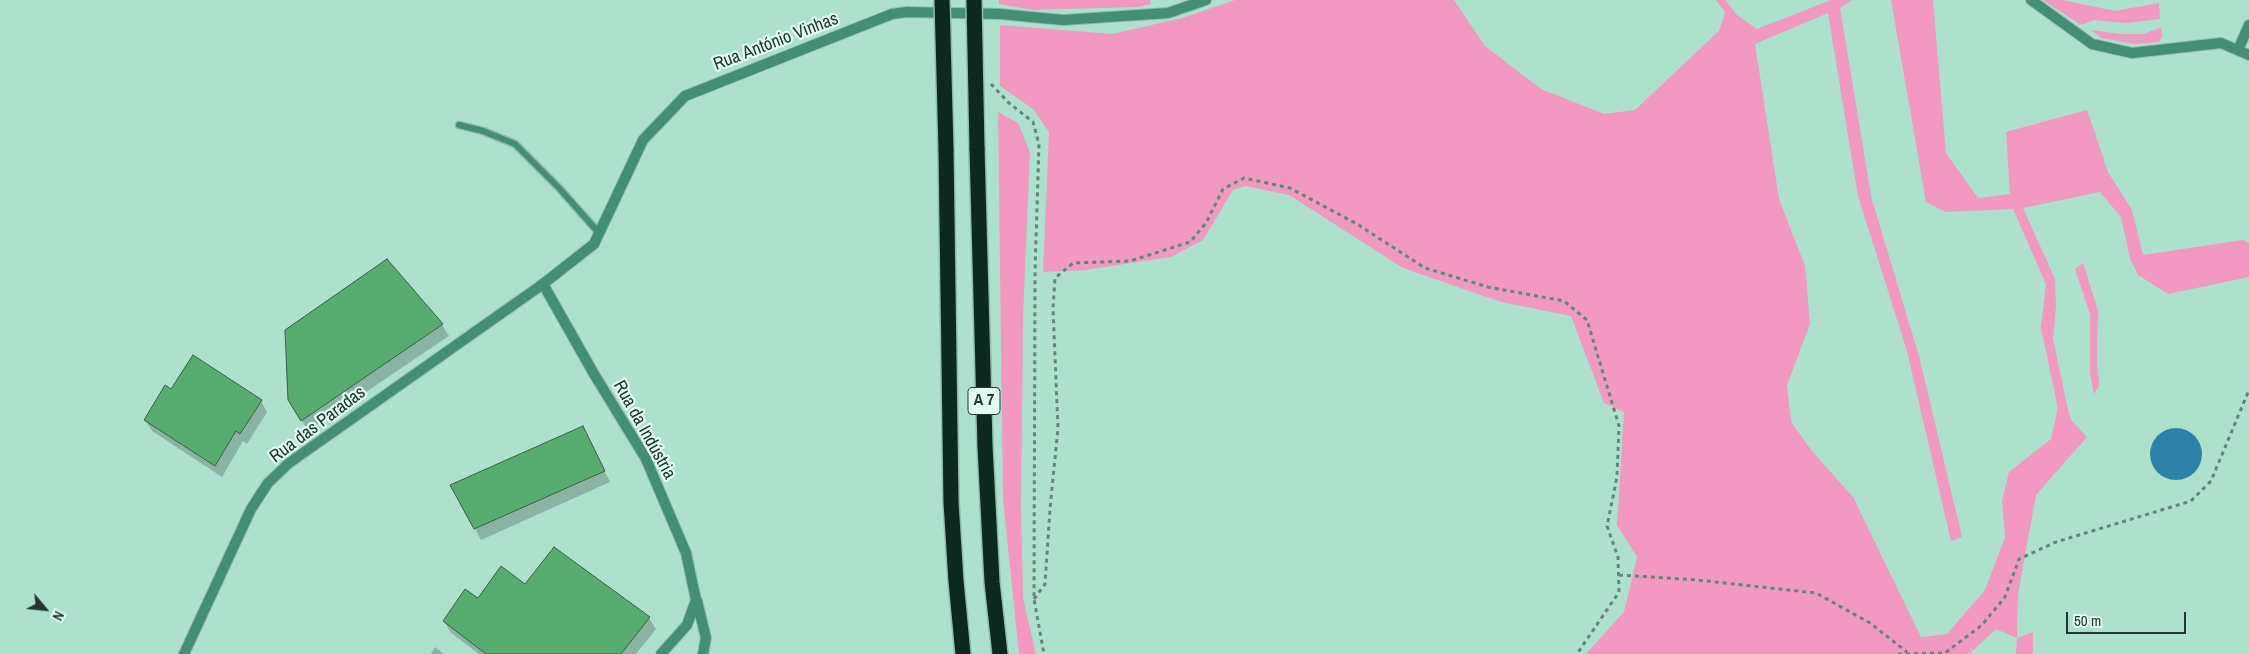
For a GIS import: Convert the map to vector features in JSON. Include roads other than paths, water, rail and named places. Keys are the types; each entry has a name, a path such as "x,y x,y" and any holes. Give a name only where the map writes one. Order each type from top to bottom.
{"highway":[{"name":"A 7","path":"942,0 951,502 963,654"},
{"name":"A 7","path":"974,0 986,455 992,582 1000,654"}],"street":[{"name":"Rua António Vinhas","path":"543,284 594,244 643,140 684,96 892,14 907,12 1000,14 1063,20 1168,14 1206,0"},
{"path":"2031,0 2092,44 2132,53 2221,43 2249,55"},
{"path":"2238,50 2249,25"},
{"name":"Rua da Indústria","path":"543,284 646,458 686,553 706,638 703,654"},
{"name":"Rua das Paradas","path":"184,654 250,509 268,484 289,463 543,284"},
{"path":"661,654 687,625 696,600"}],"lane":[{"path":"459,125 483,131 514,144 559,188 599,233"}],"water":[{"path":"2176,428 2186,430 2194,436 2200,444 2202,454 2200,464 2194,472 2186,478 2176,480 2166,478 2158,472 2152,464 2150,454 2152,444 2158,436 2166,430"}]}
